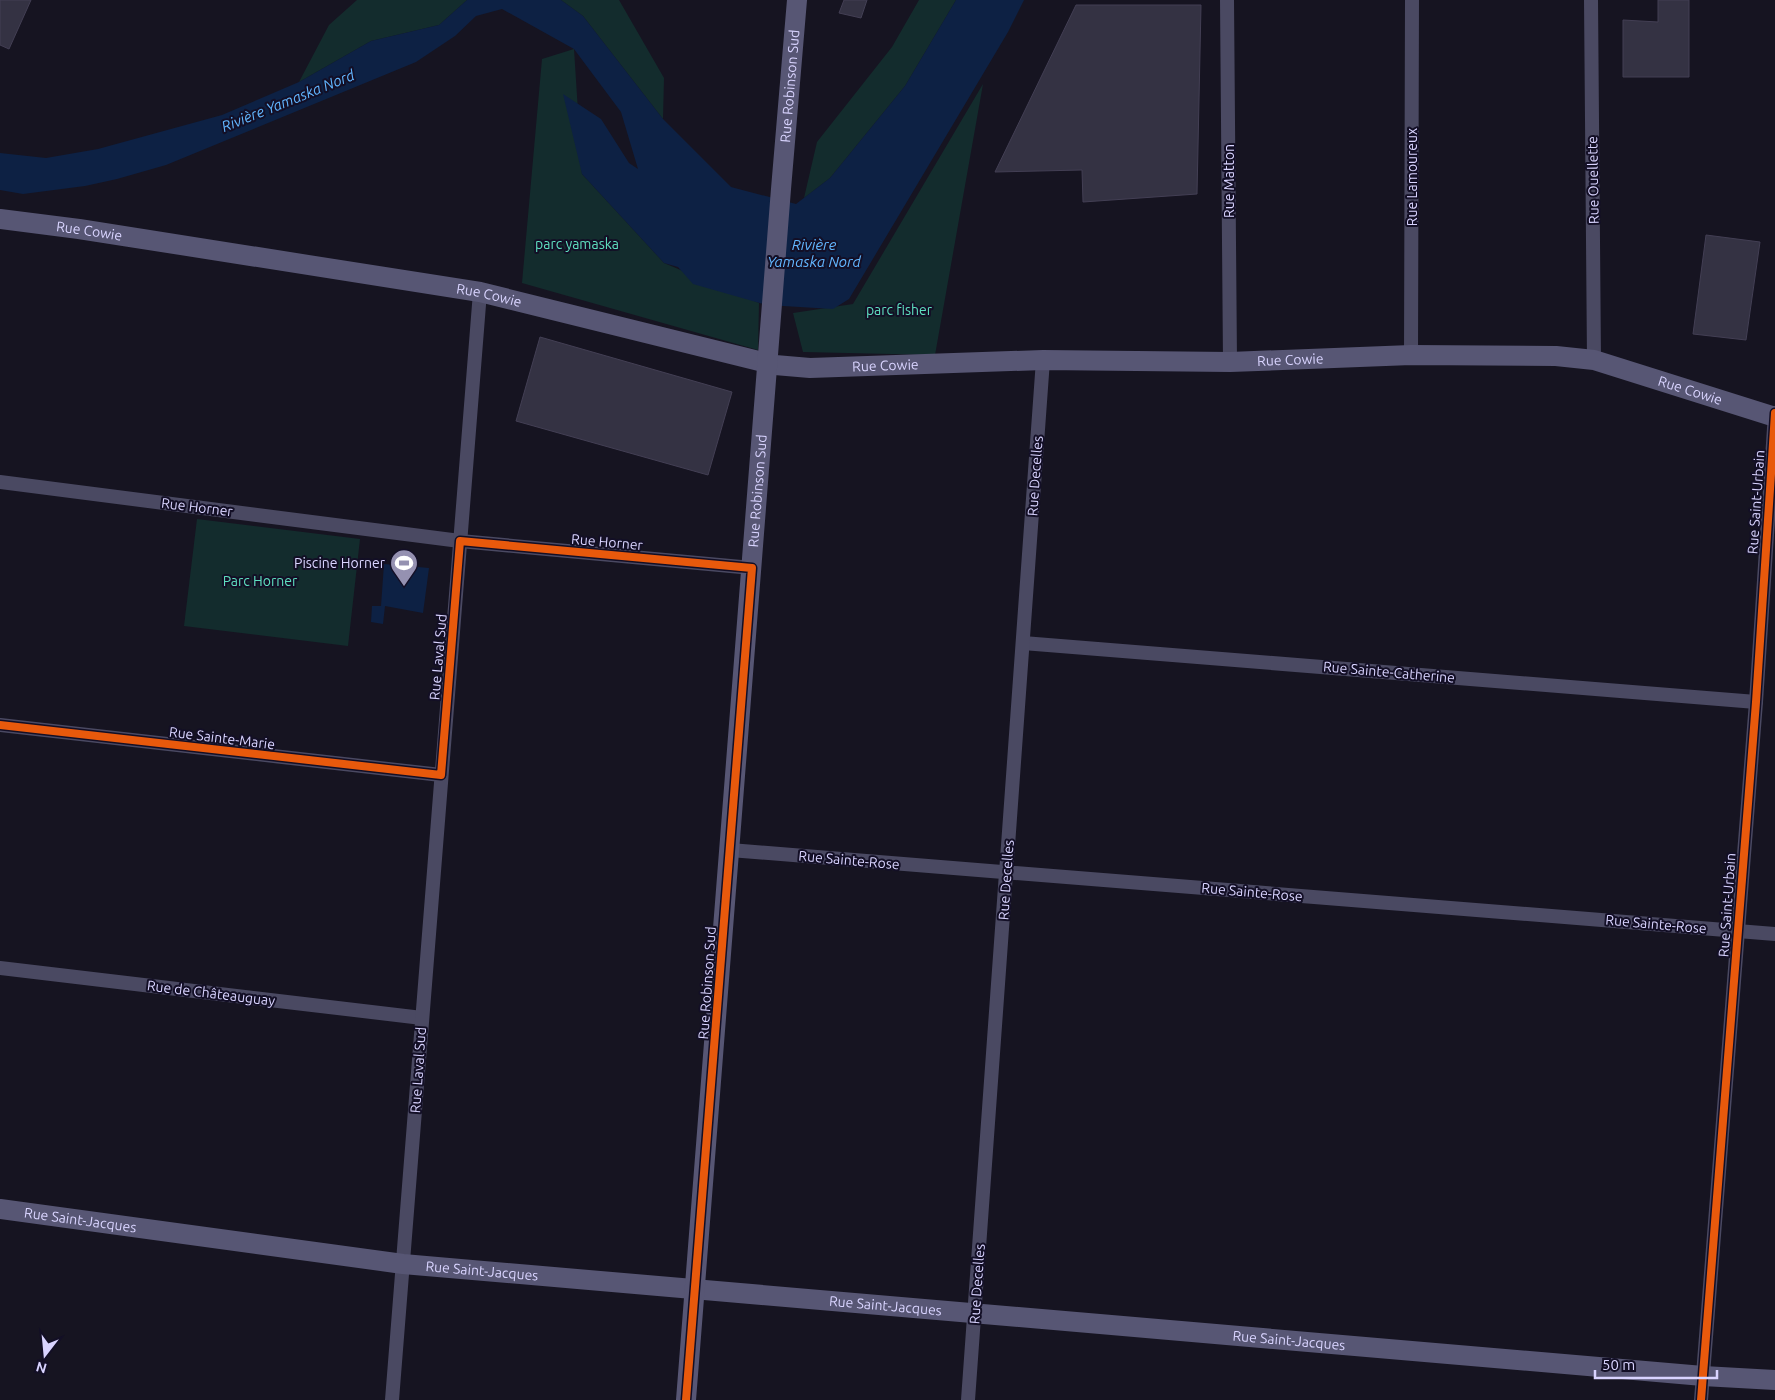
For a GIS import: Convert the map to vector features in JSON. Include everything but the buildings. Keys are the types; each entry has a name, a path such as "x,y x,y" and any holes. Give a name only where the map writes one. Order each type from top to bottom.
{"street":[{"name":"Rue Robinson Sud","path":"686,1400 797,0"},
{"name":"Rue Matton","path":"1227,0 1230,362"},
{"name":"Rue Lamoureux","path":"1411,354 1412,0"},
{"name":"Rue Ouellette","path":"1591,0 1594,360"},
{"name":"Rue Cowie","path":"0,219 79,229 480,292 768,355 810,368 1043,360 1230,362 1411,354 1556,356 1594,360 1775,415"},
{"name":"Rue Laval Sud","path":"392,1400 480,292"},
{"name":"Rue Decelles","path":"968,1400 1043,360"},
{"name":"Rue Saint-Urbain","path":"1701,1400 1756,702 1775,415"},
{"name":"Rue Horner","path":"0,482 460,541 752,568"},
{"name":"Rue Sainte-Catherine","path":"1023,643 1756,702"},
{"name":"Rue Sainte-Marie","path":"0,725 442,775"},
{"name":"Rue Sainte-Rose","path":"730,850 1775,934"},
{"name":"Rue de Châteauguay","path":"0,968 422,1018"},
{"name":"Rue Saint-Jacques","path":"0,1209 403,1264 1703,1376 1775,1380"}],"green space":[{"path":"357,0 467,0 439,25 371,41 299,82 329,25"},
{"path":"561,0 619,0 664,78 663,119 583,16"},
{"path":"919,0 956,0 905,86 830,178 804,198 817,142 892,47"},
{"name":"parc yamaska","path":"574,49 582,174 664,263 759,303 758,350 522,283 542,59"},
{"name":"parc fisher","path":"983,84 935,355 803,352 793,313 853,304"},
{"name":"Parc Horner","path":"197,519 360,539 348,646 184,626"}],"water":[{"name":"Rivière Yamaska Nord","path":"467,0 561,0 583,16 663,119 731,187 796,204 830,178 905,86 956,0 1024,0 1008,32 849,299 833,309 767,305 693,284 678,267 664,263 582,174 563,94 601,119 629,163 638,169 621,112 574,49 502,9 476,16 455,36 416,62 166,165 85,186 23,194 0,190 0,153 46,158 98,149 222,115 299,82 371,41 439,25"},
{"name":"Piscine Horner","path":"384,564 429,568 423,613 385,606 383,624 371,622 372,606 381,606"}],"cycle path":[{"path":"1701,1400 1756,702 1775,413"},
{"path":"0,725 441,775 460,541 752,568 686,1400"}],"place":[{"name":"Piscine Horner","path":"404,587"}]}
